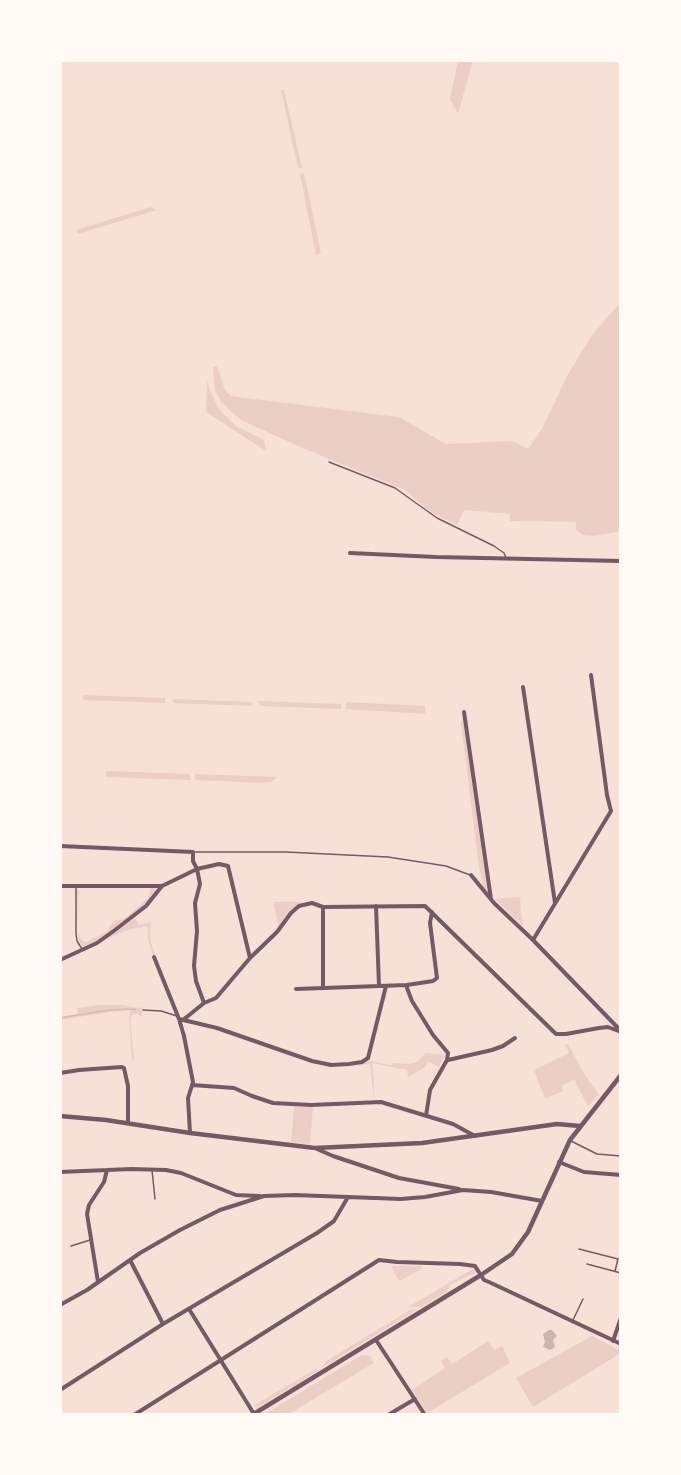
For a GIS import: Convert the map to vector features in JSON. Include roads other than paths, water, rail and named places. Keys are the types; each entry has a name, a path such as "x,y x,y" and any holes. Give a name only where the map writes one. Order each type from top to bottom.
{"street":[{"path":"350,553 621,561"},
{"path":"533,940 611,811 591,675"},
{"path":"523,687 555,905"},
{"path":"464,712 491,900"},
{"path":"60,846 193,852 193,861 200,884 195,903 197,931 194,966 196,981 204,1003"},
{"path":"60,960 107,936 146,906 162,886 197,869 219,864 228,866 250,958"},
{"path":"471,875 491,900 621,1031"},
{"path":"60,886 162,886"},
{"path":"180,1018 216,998 299,906 312,903 323,907 425,906 551,1030 561,1035 608,1027 621,1031"},
{"path":"376,906 379,986"},
{"path":"323,907 323,988"},
{"path":"296,989 407,985 434,981 437,978 430,923 432,911"},
{"path":"154,957 180,1018 184,1036 192,1085 188,1098 190,1133"},
{"path":"407,985 412,1001 433,1035 446,1050 447,1060 432,1083 428,1096 426,1116"},
{"path":"180,1018 218,1028 325,1064 349,1064 366,1060 369,1054 386,986"},
{"path":"447,1060 492,1050 515,1038"},
{"path":"60,1073 124,1068 128,1086 128,1123"},
{"path":"189,1309 253,1414 481,1275 517,1249 528,1232 570,1140 621,1075"},
{"path":"192,1085 234,1088 273,1103 311,1105 381,1102 458,1127 476,1136"},
{"path":"60,1116 315,1148 422,1143 557,1124 580,1126"},
{"path":"315,1148 399,1178 542,1201"},
{"path":"559,1162 584,1172 621,1175"},
{"path":"60,1172 152,1169 181,1173 236,1195 401,1199 463,1190"},
{"path":"98,1282 87,1210 102,1185 107,1170"},
{"path":"60,1305 180,1230 213,1214 264,1196"},
{"path":"60,1390 163,1324 327,1227 334,1221 348,1197"},
{"path":"130,1260 163,1324"},
{"path":"134,1415 379,1260 468,1264 478,1269 489,1282 514,1296 621,1344"},
{"path":"614,1341 621,1318"},
{"path":"376,1340 425,1415"},
{"path":"388,1415 415,1399"}],"lane":[{"path":"329,462 395,488 436,518 494,546 504,553 506,559"},
{"path":"193,852 286,852 388,857 446,866 471,875"},
{"path":"76,886 76,934 82,950"},
{"path":"143,1010 161,1011 180,1018"},
{"path":"570,1140 597,1154 621,1156"},
{"path":"152,1169 155,1199"},
{"path":"71,1246 91,1240"},
{"path":"579,1249 618,1259 615,1271"},
{"path":"587,1264 621,1273"},
{"path":"572,1322 583,1299"}],"waterway":[{"path":"60,1018 109,1010 136,1009"}]}
